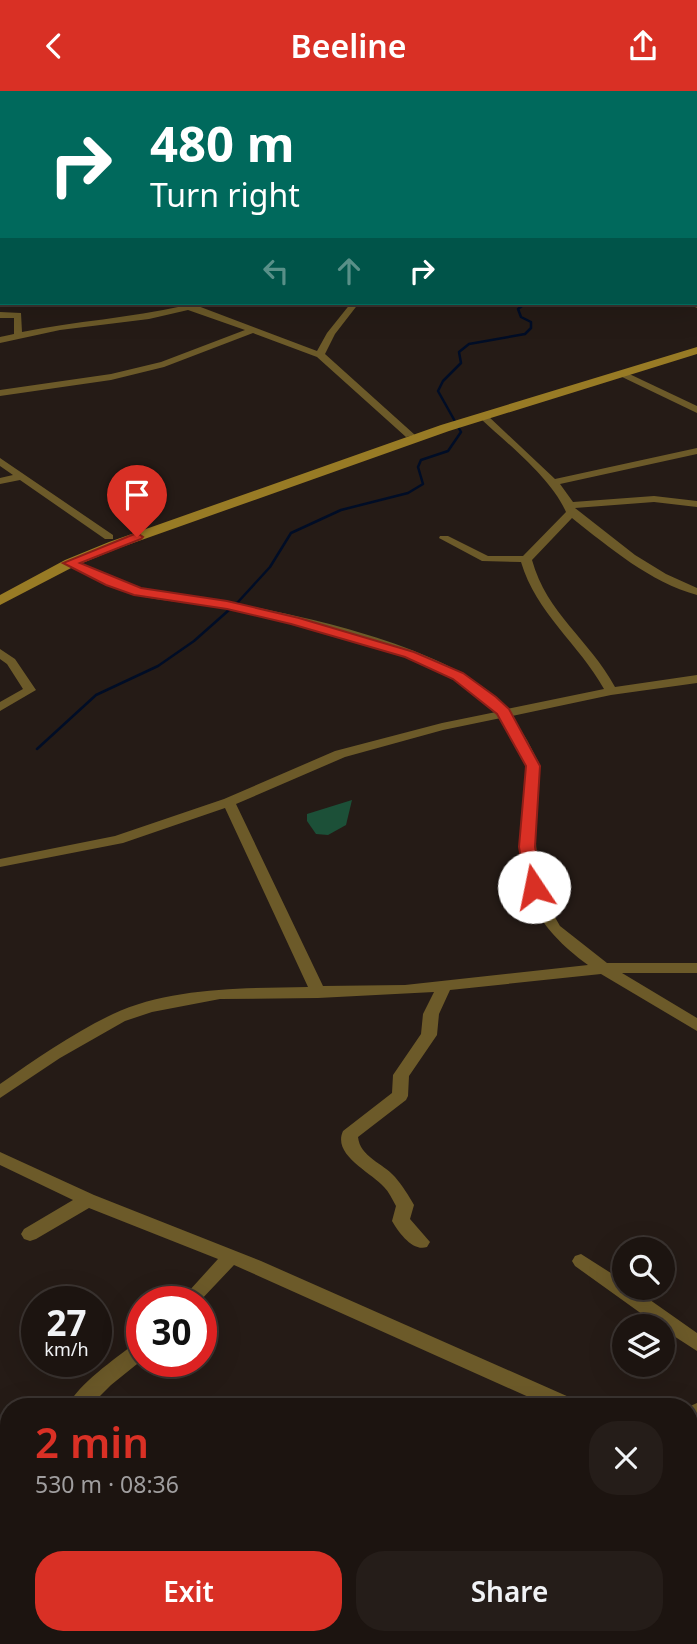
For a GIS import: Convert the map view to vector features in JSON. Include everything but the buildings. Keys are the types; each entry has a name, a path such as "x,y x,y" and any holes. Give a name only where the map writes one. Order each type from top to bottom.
{"main road":[{"path":"468,419 484,417 697,341"},
{"path":"0,600 70,563 114,545 410,435 697,350"},
{"path":"0,591 109,537 273,486 444,425"}],"street":[{"path":"18,336 20,305"},
{"path":"0,340 60,327 149,316 187,305 320,355 410,435"},
{"path":"320,355 331,333 353,305"},
{"path":"0,314 18,315"},
{"path":"0,393 111,377 164,364 254,330"},
{"path":"623,374 697,410"},
{"path":"484,417 551,483 571,508 636,563 666,580 697,592"},
{"path":"551,483 697,451"},
{"path":"0,461 109,537"},
{"path":"0,481 22,476"},
{"path":"444,538 486,559 526,559 571,508 654,499 697,504"},
{"path":"526,559 529,580 552,617 597,665 611,691"},
{"path":"70,563 139,592 227,605 320,627 409,655 458,676 491,700 503,712 533,766 527,847 530,873 538,900 556,930 606,968 697,1025"},
{"path":"0,653 11,661 30,690 0,707"},
{"path":"0,863 118,839 229,802 340,754 503,712 611,691 697,679"},
{"path":"229,802 318,993"},
{"path":"0,1092 78,1039 120,1017 151,1007 220,994 318,993 445,985 606,968 697,968"},
{"path":"421,1242 401,1221 405,1205 388,1181 355,1153 349,1142 349,1135 400,1096 401,1075 429,1035 431,1014 445,985"},
{"path":"0,1158 88,1200 231,1257 551,1398"},
{"path":"30,1234 88,1200"},
{"path":"203,1286 231,1257"},
{"path":"581,1261 697,1343"},
{"path":"86,1398 126,1362"}],"green space":[{"path":"352,800 346,825 328,835 316,834 307,821 307,814"}],"waterway":[{"path":"37,749 96,695 158,666 194,641 238,602 270,567 291,533 341,510 408,493 423,484 418,467 421,460 448,451 461,432 438,391 443,381 461,363 459,352 469,344 525,334 531,328 531,322 521,317 518,309 523,305"}],"route":[{"path":"137,537 70,563 139,592 227,605 320,627 409,655 458,676 491,700 503,712 533,766 527,847 534,887"}]}
